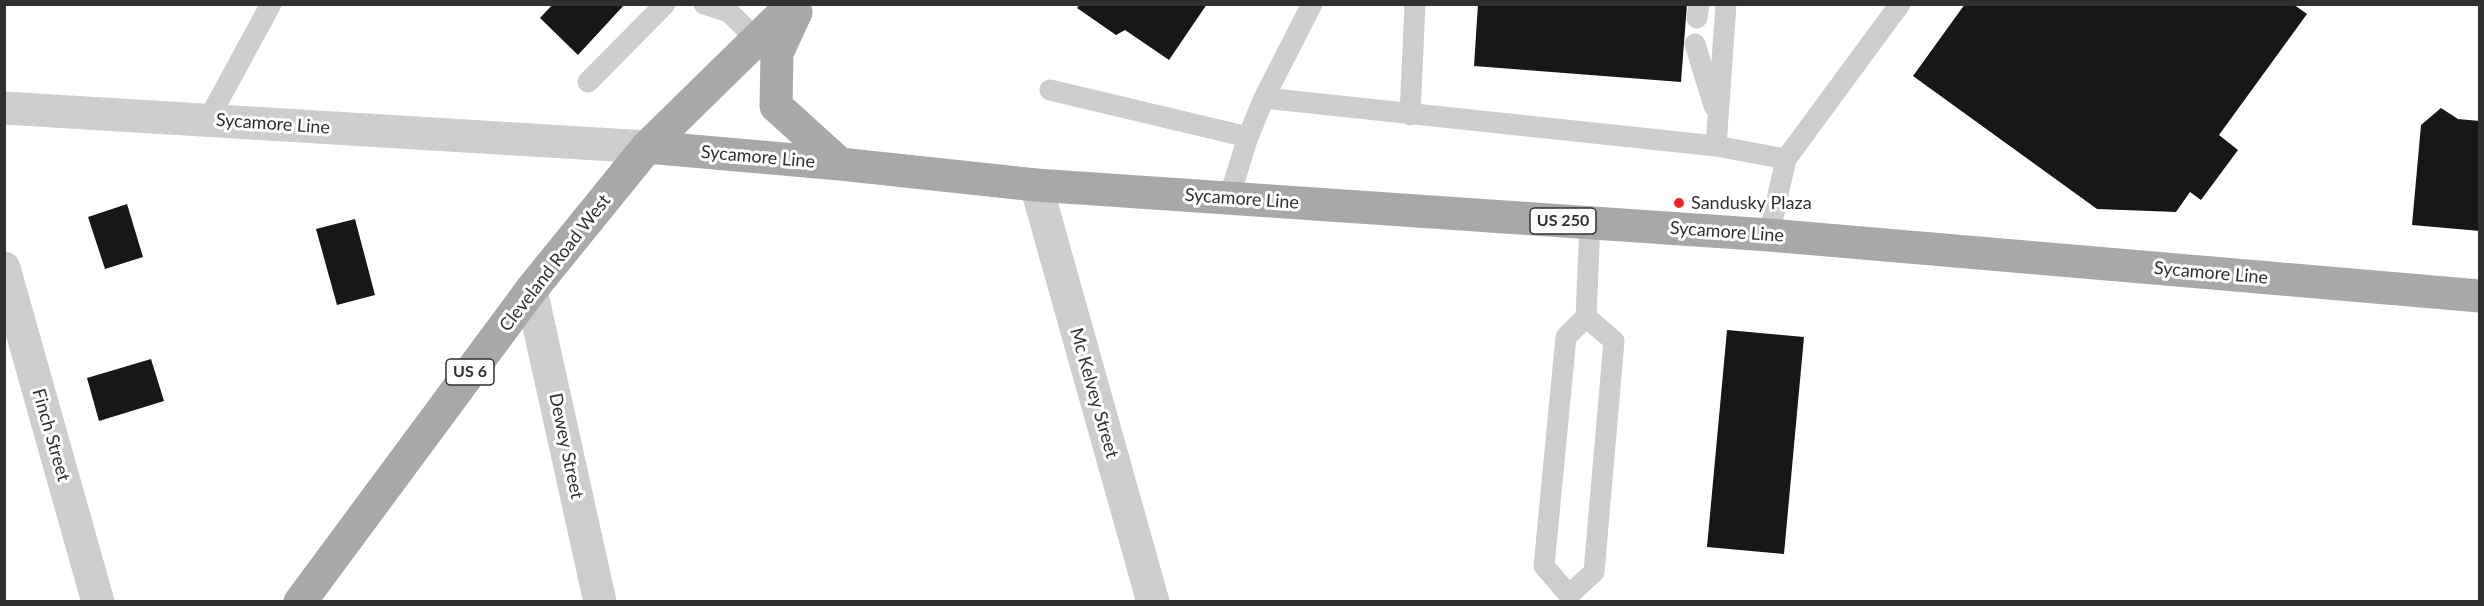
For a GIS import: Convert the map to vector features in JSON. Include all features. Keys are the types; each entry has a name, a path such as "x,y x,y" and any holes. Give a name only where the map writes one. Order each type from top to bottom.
{"main road":[{"name":"Cleveland Road West","path":"300,602 531,290 647,147 793,4"},
{"path":"800,4 777,53 776,106 840,164"},
{"name":"Sycamore Line","path":"647,147 840,164 1036,185 1769,235 2480,296"}],"street":[{"name":"Sycamore Line","path":"4,108 647,147"},
{"name":"Mc Kelvey Street","path":"1036,185 1153,602"},
{"name":"Finch Street","path":"4,268 98,602"},
{"name":"Dewey Street","path":"531,290 600,602"}],"lane":[{"path":"207,120 272,4"},
{"path":"588,82 665,4"},
{"path":"704,4 728,8 757,40"},
{"path":"1410,115 1415,4"},
{"path":"1716,146 1726,4"},
{"path":"1769,235 1786,159 1900,4"},
{"path":"1228,198 1248,137 1264,98 1312,5"},
{"path":"1695,44 1717,115"},
{"path":"1050,90 1248,137"},
{"path":"1264,98 1716,146 1786,159"},
{"path":"1586,317 1614,341 1594,572 1569,598 1544,566 1566,337 1586,317 1590,223"}],"building":[{"path":"553,4 625,4 578,55 540,18"},
{"path":"1080,4 1207,4 1169,60 1125,30 1116,35 1077,8"},
{"path":"1478,4 1687,4 1681,82 1474,66"},
{"path":"1965,4 2293,4 2307,14 2219,135 2238,150 2201,200 2190,192 2176,212 2097,209 1913,76"},
{"path":"2441,108 2458,119 2480,121 2480,231 2412,225 2421,125"},
{"path":"127,204 143,257 105,269 88,217"},
{"path":"355,219 375,295 337,305 316,229"},
{"path":"1727,330 1804,337 1784,554 1707,547"},
{"path":"151,359 164,401 99,421 87,378"}],"place":[{"name":"Sandusky Plaza","path":"1679,203"}]}
